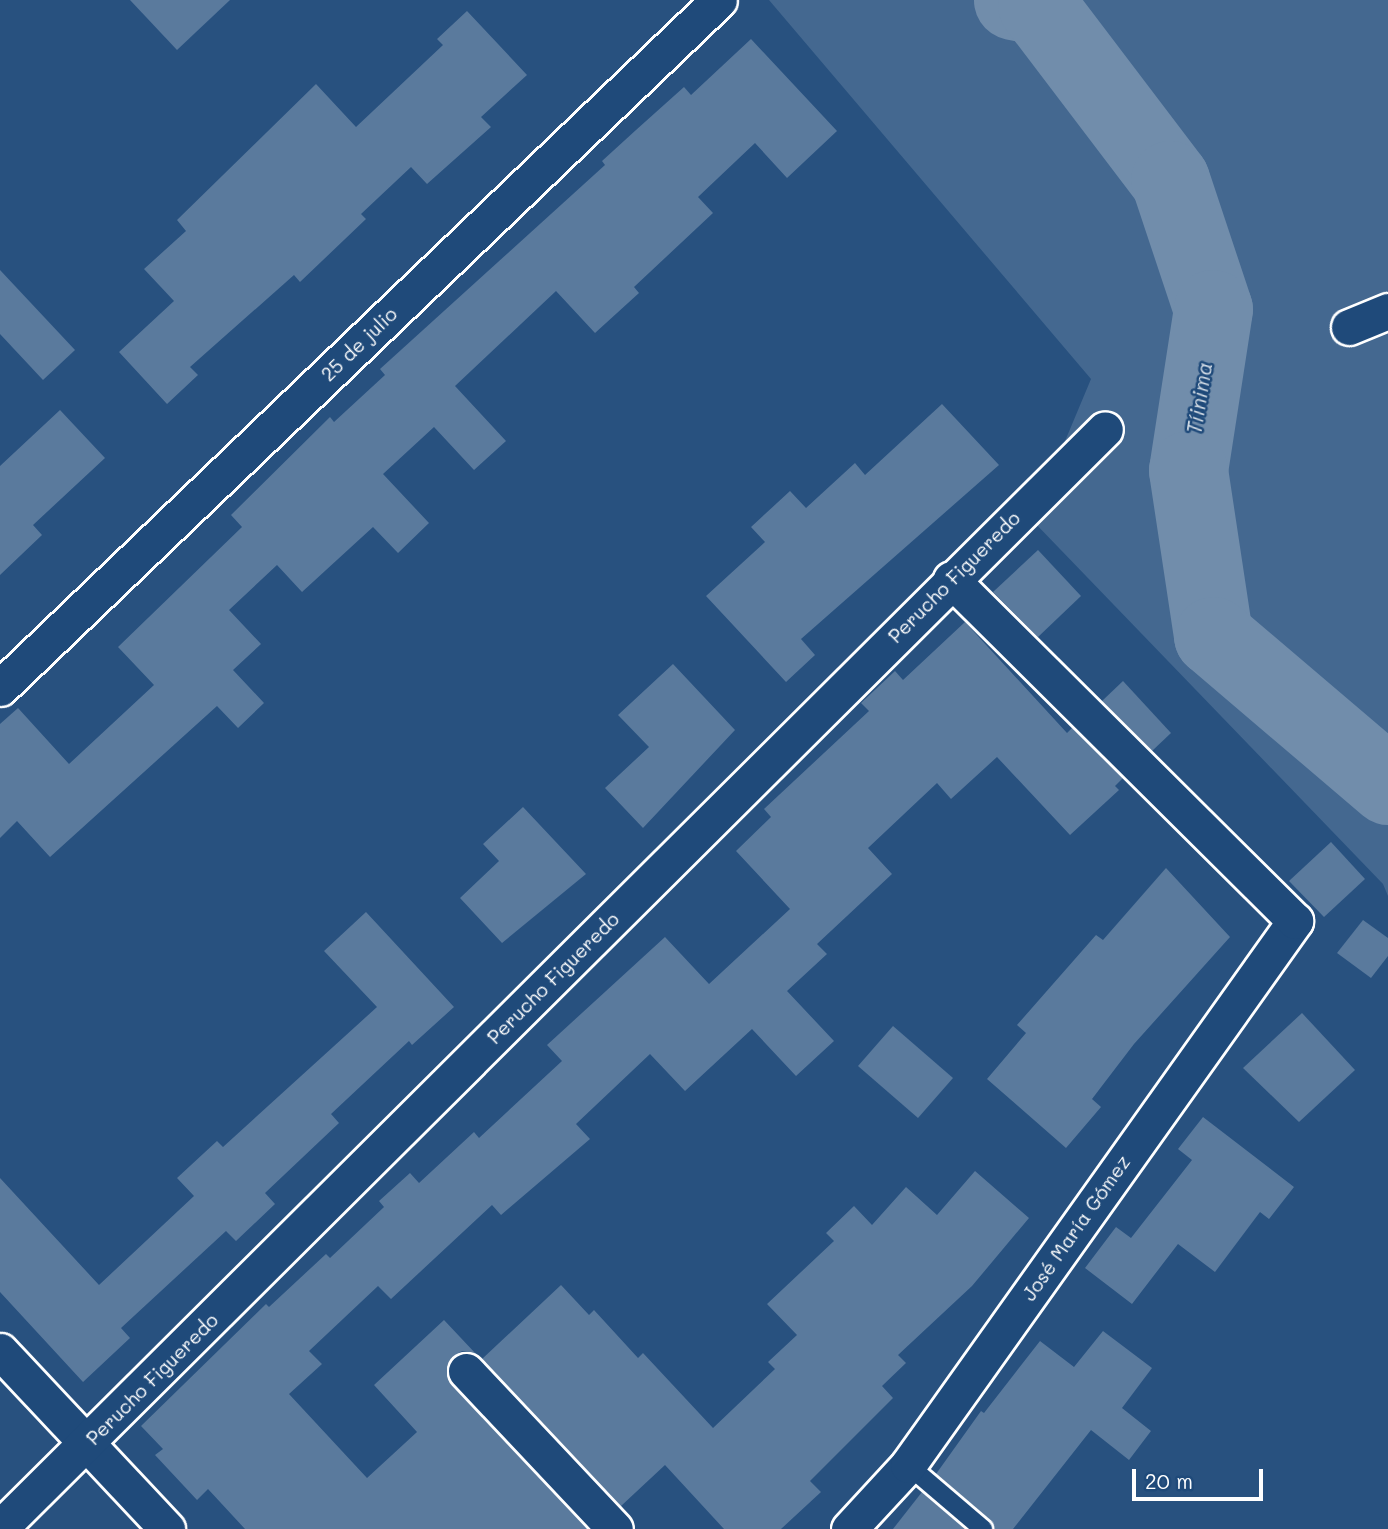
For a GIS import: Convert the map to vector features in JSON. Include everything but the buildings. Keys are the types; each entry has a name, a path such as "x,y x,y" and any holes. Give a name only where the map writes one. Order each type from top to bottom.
{"street":[{"name":"25 de julio","path":"0,688 719,0"},
{"path":"1349,327 1388,311"},
{"name":"Perucho Figueredo","path":"0,1528 951,579 1105,429"},
{"name":"José María Gómez","path":"849,1529 908,1465 1295,921 951,579"},
{"path":"0,1351 167,1529"},
{"path":"466,1371 615,1529"}],"lane":[{"path":"908,1465 983,1529"}],"shaded area":[{"path":"769,0 1388,0 1388,896 1383,884 1032,520 1091,379"}],"waterway":[{"name":"Tíinima","path":"1013,0 1037,5 1170,180 1213,309 1188,470 1213,636 1388,785"}]}
